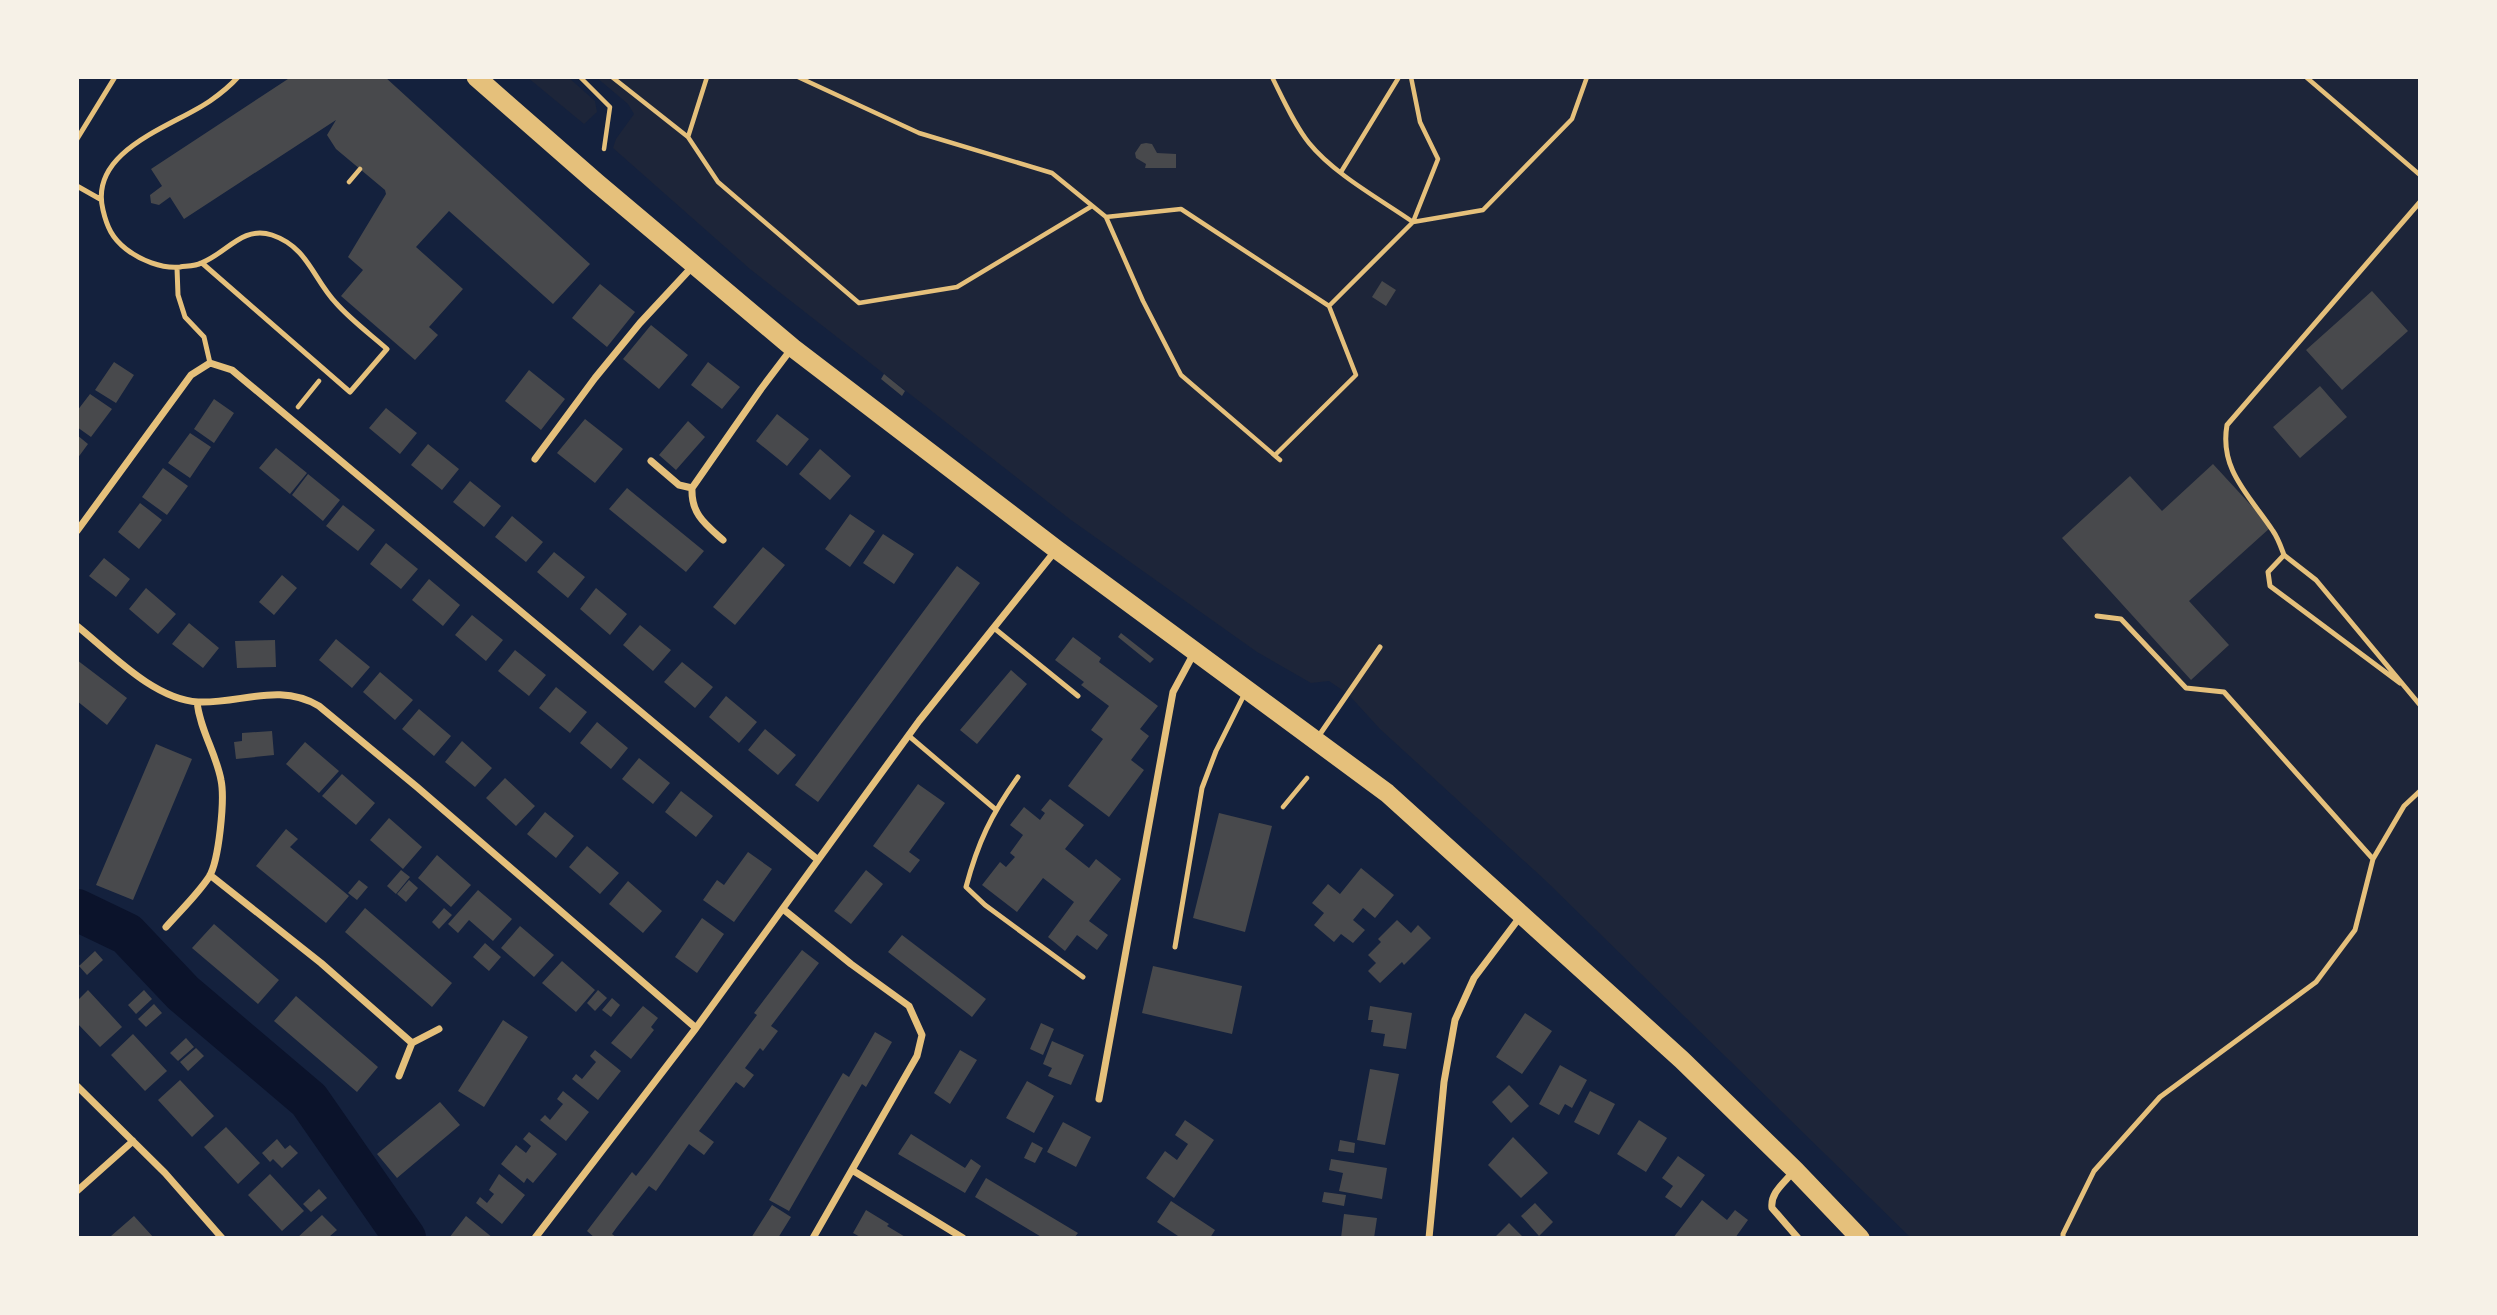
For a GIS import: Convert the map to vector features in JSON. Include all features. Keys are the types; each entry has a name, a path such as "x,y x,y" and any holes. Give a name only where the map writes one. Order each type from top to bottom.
{"highway":[{"path":"476,77 793,348 1056,549 1397,801 1682,1060 1795,1170 1860,1238"}],"street":[{"path":"535,459 640,323 694,265"},
{"path":"723,540 707,526 691,504 692,488 793,348"},
{"path":"77,531 191,375 210,363 232,370 818,860"},
{"path":"651,461 679,485 692,488"},
{"path":"540,1236 909,736 1056,549"},
{"path":"77,626 157,691 197,702 289,694 305,697 319,706 408,779 696,1028"},
{"path":"1099,1099 1173,692 1195,651"},
{"path":"166,927 210,875 217,848 223,802 221,779 199,719 197,702"},
{"path":"210,875 321,963 412,1043"},
{"path":"783,909 851,964 909,1006 922,1035 917,1056 813,1238"},
{"path":"1430,1238 1444,1082 1455,1020 1474,978 1521,916"},
{"path":"399,1076 412,1043 439,1029"},
{"path":"77,1086 133,1141 222,1238"},
{"path":"77,1191 133,1141"},
{"path":"852,1170 963,1238"},
{"path":"1795,1170 1773,1195 1771,1203 1772,1208 1798,1238"}],"lane":[{"path":"77,139 115,77"},
{"path":"202,263 350,392 387,349 336,303 321,285 309,262 291,244 271,234 253,232 237,239 202,263 177,268 145,261 125,249 108,232 100,199 106,177 115,162 134,144 209,102 238,77"},
{"path":"77,186 100,199"},
{"path":"2420,202 2227,425 2224,443 2235,478 2276,533 2284,555 2316,580 2420,705"},
{"path":"177,268 178,295 186,317 204,337 210,363"},
{"path":"2284,555 2268,572 2270,586 2400,683"},
{"path":"2097,616 2121,620 2186,688 2224,692 2373,859"},
{"path":"994,628 1078,696"},
{"path":"1316,740 1380,647"},
{"path":"1175,947 1202,788 1216,751 1247,689"},
{"path":"909,736 995,809"},
{"path":"1018,777 995,809 980,843 966,887 985,905 1083,977"},
{"path":"2063,1238 2094,1171 2160,1097 2316,982 2355,930 2373,859 2404,806 2420,791"}],"path":[{"path":"580,77 610,107 604,149"},
{"path":"612,77 688,137 718,182 859,303 957,287 1092,206"},
{"path":"688,137 707,77"},
{"path":"798,77 919,133 1052,173 1106,217 1143,301 1181,375 1278,458 1356,375 1329,306 1181,209 1106,217"},
{"path":"1272,77 1310,144 1341,172 1413,222 1483,210 1572,119 1587,77"},
{"path":"1341,172 1399,77"},
{"path":"1329,306 1413,222 1437,159 1420,122 1411,77"},
{"path":"2306,77 2420,175"},
{"path":"349,182 360,169"},
{"path":"290,418 327,372"},
{"path":"1283,807 1307,778"}],"shaded area":[{"path":"527,77 568,77 595,101 597,112 584,124"},
{"path":"596,77 2420,77 2420,1238 1911,1238 1546,881 1380,729 1348,694 1329,681 1311,683 1257,652 1071,520 750,269 613,148 616,139 634,114 628,104"}],"building":[{"path":"291,77 385,77 590,264 553,304 449,211 416,247 463,289 429,327 438,335 415,360 341,296 363,270 348,257 386,194 385,190 336,149 327,135 336,120 184,219 170,197 159,205 151,203 150,195 162,186 151,169"},
{"path":"1141,144 1152,144 1157,153 1176,154 1176,168 1145,168 1146,164 1136,158 1135,153"},
{"path":"1382,281 1396,290 1386,306 1372,297"},
{"path":"600,284 635,312 607,347 572,318"},
{"path":"2372,291 2408,331 2342,390 2306,350"},
{"path":"651,325 688,355 659,389 623,359"},
{"path":"114,362 134,375 116,403 95,390"},
{"path":"708,362 740,387 722,409 691,385"},
{"path":"529,370 565,399 541,430 505,401"},
{"path":"884,374 905,391 902,396 881,379"},
{"path":"2320,386 2347,417 2300,458 2273,427"},
{"path":"90,394 112,409 91,437 77,427 77,411"},
{"path":"214,399 234,413 214,443 194,429"},
{"path":"386,408 417,433 400,454 369,428"},
{"path":"777,414 809,439 787,466 756,441"},
{"path":"585,419 623,449 595,483 557,453"},
{"path":"688,421 705,437 676,470 659,455"},
{"path":"190,433 211,447 190,478 168,463"},
{"path":"77,435 88,444 77,459"},
{"path":"428,444 459,469 442,490 411,465"},
{"path":"276,448 307,473 290,494 259,468"},
{"path":"820,449 851,476 830,500 799,474"},
{"path":"2213,464 2271,527 2189,601 2229,645 2191,680 2062,538 2130,476 2162,511"},
{"path":"163,468 188,486 167,515 142,497"},
{"path":"308,474 340,500 323,521 292,495"},
{"path":"470,481 501,506 484,527 453,502"},
{"path":"627,488 704,551 686,572 609,509"},
{"path":"140,503 162,520 139,549 118,532"},
{"path":"343,505 375,530 358,551 326,526"},
{"path":"850,514 875,531 850,567 825,549"},
{"path":"512,516 543,542 526,562 495,537"},
{"path":"883,534 914,554 894,584 863,563"},
{"path":"386,543 418,569 401,589 370,564"},
{"path":"763,547 785,565 735,625 713,607"},
{"path":"554,552 585,577 568,598 537,572"},
{"path":"104,558 130,579 116,597 89,576"},
{"path":"957,566 980,583 818,802 795,785"},
{"path":"282,575 297,588 274,615 259,602"},
{"path":"429,579 460,605 443,626 412,600"},
{"path":"146,588 176,614 158,634 129,609"},
{"path":"596,588 627,614 610,635 580,609"},
{"path":"472,615 503,640 486,661 455,635"},
{"path":"189,623 219,648 203,668 172,644"},
{"path":"640,625 671,650 653,671 623,645"},
{"path":"1121,633 1154,659 1150,663 1118,637"},
{"path":"1073,637 1101,658 1099,662 1158,706 1140,729 1149,736 1131,760 1144,770 1109,817 1068,786 1103,739 1091,730 1109,706 1081,685 1084,682 1055,660"},
{"path":"336,639 370,667 352,688 319,660"},
{"path":"275,640 276,667 237,668 235,641"},
{"path":"515,650 546,675 529,696 498,671"},
{"path":"77,660 127,698 107,725 77,701"},
{"path":"682,662 713,687 695,708 664,682"},
{"path":"1011,670 1027,684 977,744 960,730"},
{"path":"380,672 413,700 395,720 363,692"},
{"path":"556,687 587,712 570,733 539,708"},
{"path":"726,696 757,722 739,743 709,717"},
{"path":"419,709 451,736 434,756 402,729"},
{"path":"597,722 628,748 611,769 580,743"},
{"path":"765,729 796,755 778,775 748,750"},
{"path":"272,731 274,755 236,759 234,742 242,741 242,733"},
{"path":"462,741 492,768 475,787 445,762"},
{"path":"305,742 339,771 319,793 286,764"},
{"path":"156,744 192,759 133,900 96,885"},
{"path":"639,758 670,783 653,804 622,779"},
{"path":"342,774 375,803 356,825 322,796"},
{"path":"505,778 535,806 516,826 486,798"},
{"path":"918,784 945,803 909,852 920,860 910,873 873,846"},
{"path":"681,791 713,816 696,837 665,812"},
{"path":"1050,799 1084,825 1065,849 1089,868 1096,859 1121,879 1089,921 1108,935 1097,950 1077,935 1065,951 1048,937 1074,902 1043,878 1017,912 982,885 1000,862 1006,867 1015,857 1010,853 1023,835 1010,825 1024,807 1040,820 1045,813 1041,810"},
{"path":"545,812 574,836 556,858 527,834"},
{"path":"1219,813 1272,826 1245,932 1193,918"},
{"path":"389,818 422,847 403,869 370,840"},
{"path":"286,829 298,839 290,847 349,896 326,923 256,866"},
{"path":"587,846 619,873 600,894 569,867"},
{"path":"748,852 772,869 734,922 703,900 717,880 724,885"},
{"path":"437,855 471,885 451,907 418,878"},
{"path":"1361,868 1394,895 1375,918 1363,908 1353,920 1365,930 1353,943 1341,934 1334,942 1314,925 1324,913 1312,903 1328,884 1340,894"},
{"path":"401,870 410,877 396,894 387,886"},
{"path":"866,870 883,884 851,924 834,911"},
{"path":"359,880 368,887 357,900 348,893"},
{"path":"409,880 418,888 406,902 397,894"},
{"path":"628,881 662,911 643,933 609,904"},
{"path":"478,890 512,919 493,941 469,920 458,933 448,924"},
{"path":"365,908 452,983 432,1007 345,932"},
{"path":"444,908 452,915 439,929 432,922"},
{"path":"702,918 724,934 697,973 675,957"},
{"path":"1397,920 1411,933 1418,925 1431,938 1404,965 1402,962 1380,983 1368,971 1376,963 1368,955 1381,942 1378,939"},
{"path":"214,924 279,980 258,1004 192,948"},
{"path":"520,926 554,955 534,977 501,948"},
{"path":"902,935 986,999 972,1017 888,952"},
{"path":"485,943 501,957 489,971 473,957"},
{"path":"802,950 819,963 771,1026 778,1031 763,1051 760,1048 745,1068 754,1075 744,1088 736,1082 699,1131 714,1142 704,1155 689,1144 656,1191 649,1186 617,1227 612,1234 617,1238 595,1238 587,1231 632,1172 636,1176 650,1158"},
{"path":"95,951 103,960 87,975 79,966"},
{"path":"562,961 595,990 576,1012 542,983"},
{"path":"1153,966 1242,986 1232,1034 1142,1013"},
{"path":"88,990 122,1027 100,1047 77,1023 77,1001"},
{"path":"144,990 152,999 136,1014 128,1005"},
{"path":"598,990 607,998 595,1011 587,1003"},
{"path":"296,996 378,1067 357,1092 274,1021"},
{"path":"612,998 620,1005 611,1017 602,1010"},
{"path":"154,1004 162,1013 146,1027 138,1019"},
{"path":"643,1006 658,1018 651,1027 654,1030 631,1059 611,1043"},
{"path":"1370,1006 1412,1013 1406,1049 1383,1046 1385,1034 1371,1032 1373,1020 1368,1020"},
{"path":"1525,1013 1552,1031 1522,1074 1496,1057"},
{"path":"503,1020 528,1037 484,1107 458,1091"},
{"path":"1041,1023 1054,1029 1043,1055 1030,1049"},
{"path":"875,1032 892,1042 866,1087 862,1084 789,1211 769,1200 843,1073 849,1077"},
{"path":"133,1034 167,1071 145,1091 111,1055"},
{"path":"186,1038 194,1047 178,1061 170,1053"},
{"path":"1052,1041 1084,1055 1071,1085 1048,1076 1052,1068 1043,1064"},
{"path":"196,1048 204,1056 188,1071 180,1062"},
{"path":"595,1050 621,1071 598,1100 572,1079 576,1074 582,1079 596,1062 590,1056"},
{"path":"960,1050 977,1060 950,1104 934,1093"},
{"path":"1560,1065 1587,1080 1572,1108 1565,1104 1559,1115 1539,1104"},
{"path":"1370,1069 1399,1074 1385,1145 1357,1140"},
{"path":"180,1080 214,1116 192,1137 158,1100"},
{"path":"1027,1081 1054,1096 1034,1133 1006,1118"},
{"path":"1509,1085 1529,1106 1511,1123 1492,1102"},
{"path":"563,1091 589,1112 566,1141 540,1120 545,1115 550,1120 563,1104 557,1099"},
{"path":"1590,1091 1615,1104 1599,1135 1574,1122"},
{"path":"440,1102 460,1125 397,1178 377,1154"},
{"path":"1185,1120 1214,1140 1174,1198 1146,1178 1165,1151 1177,1160 1188,1144 1175,1135"},
{"path":"1639,1120 1667,1138 1646,1172 1617,1154"},
{"path":"1063,1122 1091,1137 1076,1167 1047,1152"},
{"path":"226,1127 260,1163 238,1184 204,1147"},
{"path":"529,1132 557,1154 533,1183 527,1178 524,1183 501,1164 516,1145 526,1153 531,1146 523,1139"},
{"path":"911,1134 965,1168 971,1159 981,1166 965,1193 898,1154"},
{"path":"1513,1137 1548,1173 1521,1198 1488,1165"},
{"path":"277,1139 285,1149 290,1145 298,1153 282,1168 273,1159 270,1162 262,1153"},
{"path":"1340,1140 1355,1143 1354,1153 1338,1151"},
{"path":"1032,1142 1043,1148 1035,1163 1024,1158"},
{"path":"1678,1156 1705,1175 1681,1208 1665,1197 1673,1186 1662,1178"},
{"path":"1331,1159 1387,1168 1382,1199 1339,1191 1343,1173 1329,1170"},
{"path":"270,1174 304,1211 282,1231 248,1195"},
{"path":"499,1174 525,1195 502,1224 476,1203 480,1197 487,1203 494,1194 489,1190"},
{"path":"986,1178 1078,1233 1074,1238 1043,1238 975,1197"},
{"path":"319,1189 327,1198 311,1212 303,1204"},
{"path":"1324,1192 1346,1195 1344,1206 1322,1202"},
{"path":"1702,1200 1727,1220 1735,1210 1748,1220 1735,1238 1673,1238"},
{"path":"1171,1201 1215,1230 1210,1238 1181,1238 1157,1222"},
{"path":"1535,1203 1553,1222 1539,1236 1521,1216"},
{"path":"772,1205 791,1217 778,1238 751,1238"},
{"path":"866,1210 907,1238 862,1238 853,1233"},
{"path":"1344,1214 1377,1218 1374,1238 1341,1238"},
{"path":"322,1215 337,1230 331,1238 297,1238"},
{"path":"134,1216 154,1238 111,1236"},
{"path":"466,1216 493,1238 449,1238"},
{"path":"1509,1223 1524,1238 1494,1238"}],"waterway":[{"path":"77,910 127,934 183,993 309,1100 405,1238"}]}
